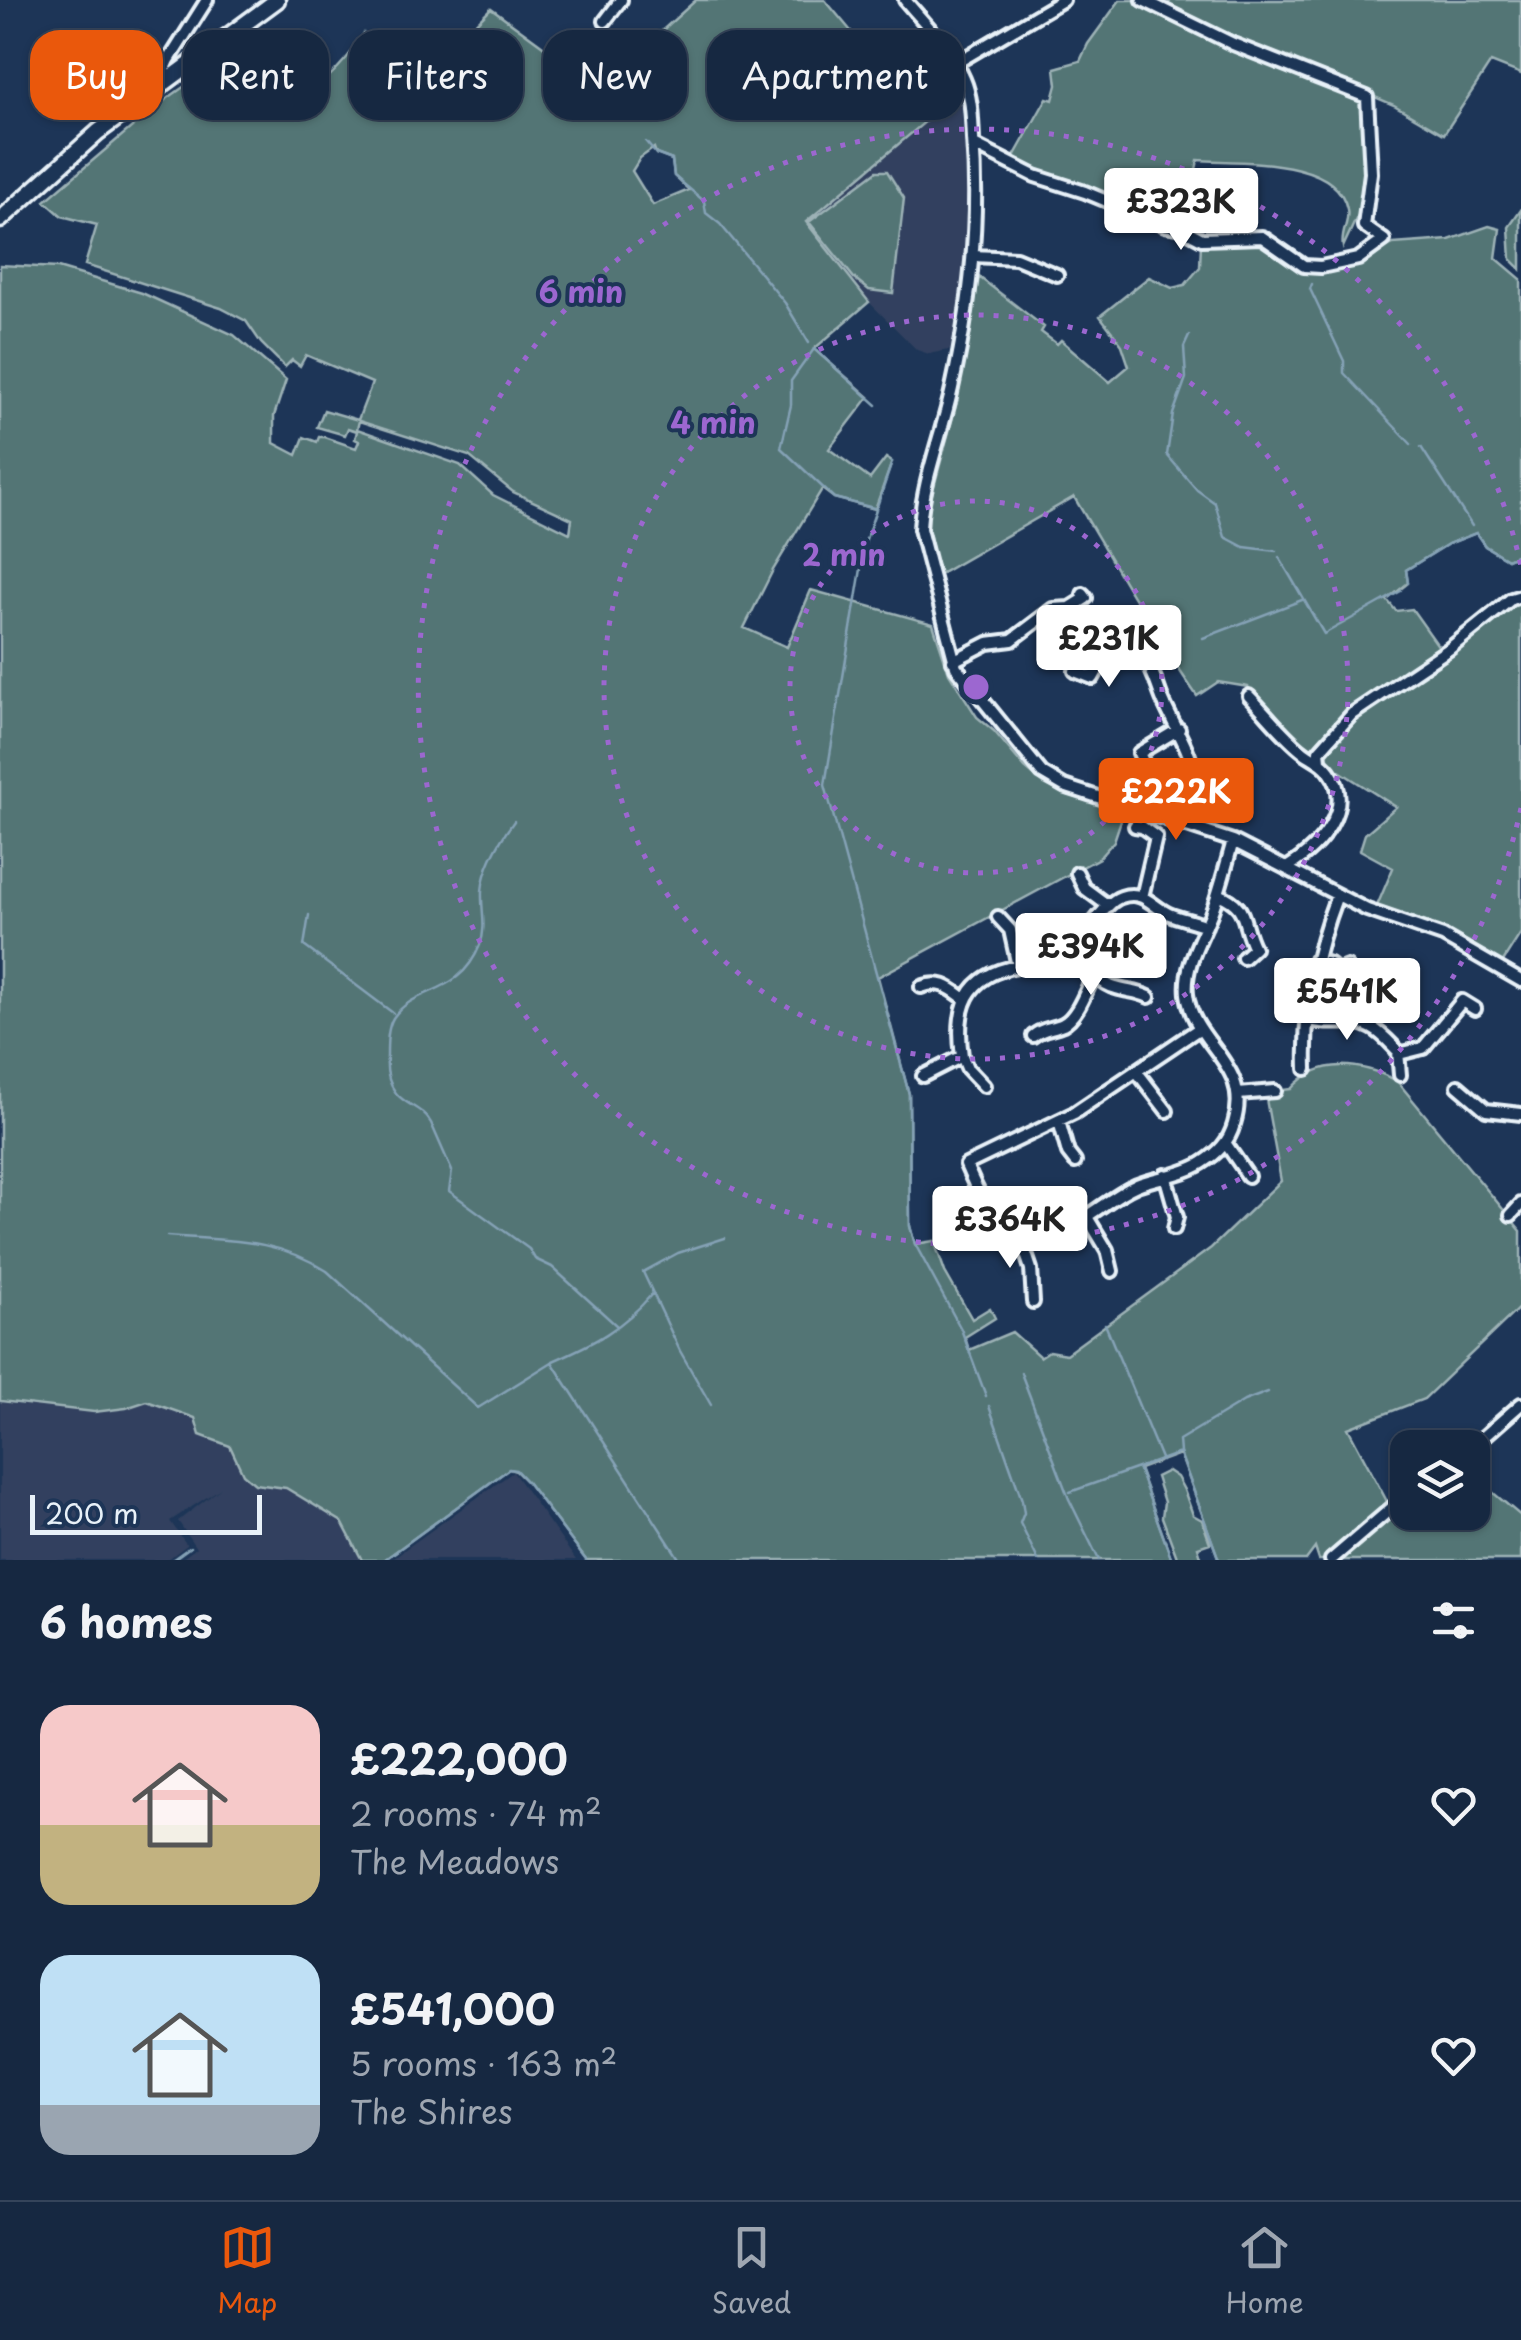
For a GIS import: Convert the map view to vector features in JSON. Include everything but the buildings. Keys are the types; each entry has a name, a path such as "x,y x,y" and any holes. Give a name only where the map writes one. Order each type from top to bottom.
{"main road":[{"path":"163,84 277,0"},
{"path":"0,220 114,120"}],"street":[{"path":"163,73 207,0"},
{"path":"605,22 621,0"},
{"path":"904,0 929,30"},
{"path":"964,58 1063,0"},
{"path":"974,145 1046,181 1179,227 1202,239 1262,237 1304,266 1321,267 1358,258 1384,240 1364,226 1371,174 1367,97 1234,44 1143,0"},
{"path":"964,78 978,185 974,256 952,388 921,506 920,528 953,661 1042,774 1064,786 1233,841 1367,910 1443,936 1521,982"},
{"path":"974,256 1018,253 1057,275"},
{"path":"953,661 988,642 1012,640 1053,609 1070,608 1086,598 1084,594"},
{"path":"1320,761 1319,750 1352,714 1449,649 1511,599 1521,596"},
{"path":"1112,628 1149,664 1161,712 1179,729 1193,768 1196,804 1188,824"},
{"path":"1075,671 1093,678 1102,660 1124,640"},
{"path":"1248,696 1305,754 1320,761 1336,782 1334,818 1318,846 1288,867"},
{"path":"1145,766 1139,754 1179,729"},
{"path":"1193,768 1237,776 1241,797"},
{"path":"1136,826 1156,837 1142,897"},
{"path":"1019,1233 1052,1234 1069,1229 1126,1190 1199,1166 1226,1144 1236,1120 1238,1094 1234,1073 1191,1013 1186,989 1233,841"},
{"path":"1077,873 1080,891 1107,905"},
{"path":"1218,894 1236,901 1241,908 1254,948 1243,958"},
{"path":"1306,1068 1305,1017 1315,960 1337,895"},
{"path":"984,1086 967,1068 962,1056 959,1022 965,999 986,978 1001,970 1061,956 1094,926 1107,905 1122,896 1150,898 1170,914 1206,926"},
{"path":"998,917 1014,928 1018,966"},
{"path":"1074,946 1094,975 1109,986 1149,996"},
{"path":"1315,960 1333,962 1337,972 1347,967"},
{"path":"1032,1036 1044,1023 1064,1023 1094,975"},
{"path":"921,987 935,982 946,985 965,999"},
{"path":"1399,1054 1422,1048 1462,1001 1475,1010"},
{"path":"1305,1017 1316,1023 1360,1023 1371,1027 1399,1054 1400,1075"},
{"path":"1033,1302 1031,1269 1019,1233 989,1210 976,1192 966,1165 1058,1121 1200,1028"},
{"path":"923,1076 938,1072 962,1056"},
{"path":"1137,1072 1167,1112"},
{"path":"1458,1086 1486,1110 1521,1114"},
{"path":"1238,1094 1275,1091"},
{"path":"1058,1121 1074,1162"},
{"path":"1226,1144 1248,1176"},
{"path":"1165,1175 1177,1217 1174,1230"},
{"path":"1511,1215 1521,1204"},
{"path":"1088,1216 1107,1250 1112,1271"},
{"path":"1490,1431 1521,1404"},
{"path":"1331,1560 1390,1509"}],"shaded area":[{"path":"927,120 962,120 969,197 968,246 953,349 929,354 917,350 869,302 806,222"},
{"path":"148,1398 197,1415 288,1485 345,1521 369,1560 180,1560 196,1548 178,1521 221,1488 170,1521 187,1545 167,1560 0,1560 0,1401 94,1412"},
{"path":"513,1472 576,1560 390,1560"}],"green space":[{"path":"696,0 825,0 850,30 707,30 707,120 927,120 806,222 869,302 814,349 869,397 829,449 870,479 886,458 892,462 875,509 834,498 822,489 773,570 744,628 787,647 811,590 933,624 949,673 977,717 1025,768 1044,784 1068,795 1124,811 1114,841 1099,858 878,977 909,1094 910,1226 915,1244 934,1241 945,1272 972,1319 990,1308 995,1318 965,1337 969,1350 1012,1332 1040,1357 1049,1351 1066,1354 1211,1248 1281,1181 1266,1099 1328,1067 1370,1070 1397,1081 1521,1231 1521,1306 1424,1399 1348,1428 1390,1510 1331,1560 1319,1560 1315,1548 1306,1560 1219,1560 1180,1454 1139,1469 1172,1560 586,1560 527,1482 509,1469 384,1560 362,1560 342,1522 286,1488 255,1484 243,1474 230,1446 200,1435 195,1418 147,1401 94,1412 0,1401 0,265 58,268 142,293 234,335 286,380 274,416 274,443 297,455 304,437 317,442 324,437 356,448 357,431 348,428 345,435 317,427 324,410 358,420 372,383 306,355 300,366 292,360 285,367 246,321 221,308 85,265 97,225 62,216 45,201 140,120 163,120 163,102 183,88 183,120 329,120 329,77 349,54 349,120 523,120 523,31 543,46 543,120 687,120 687,30 663,30","holes":["654,148 656,154 672,160 674,176 689,190 653,205 632,171 640,158","359,421 469,456 513,492 572,519 570,533 493,495 460,465 357,429"]},
{"path":"1120,0 1136,0 1364,100 1363,148 1368,177 1360,218 1343,247 1348,214 1339,192 1325,179 1306,171 1260,163 1198,160 1194,179 1181,197 1177,194 1155,217 1011,162 1047,98 1053,100 1057,85 1055,68 1080,61"},
{"path":"1171,0 1521,0 1521,74 1491,62 1444,134 1394,105 1297,64 1292,57 1287,60 1165,8"},
{"path":"491,8 521,30 469,30"},
{"path":"877,171 887,171 904,198 893,293 869,290 854,278 809,222"},
{"path":"1521,210 1521,269 1511,259 1509,227"},
{"path":"1489,226 1500,229 1496,258 1521,279 1521,553 1507,559 1485,546 1476,533 1448,544 1406,570 1408,583 1387,600 1396,611 1412,609 1439,647 1353,707 1310,751 1248,687 1218,682 1197,696 1074,497 938,575 928,527 929,505 957,402 979,277 1044,327 1041,332 1057,344 1061,340 1110,382 1129,366 1122,345 1100,316 1149,277 1172,288 1185,285 1200,267 1201,243 1258,241 1271,245 1294,266 1316,272 1336,270 1393,244 1449,240"},
{"path":"1521,601 1521,933 1502,963 1445,932 1377,906 1393,868 1360,850 1365,834 1396,807 1330,765 1326,752 1365,710 1448,658 1501,612"},
{"path":"1168,1471 1177,1477 1193,1515 1202,1520 1210,1543 1198,1547 1202,1560 1178,1560 1162,1517 1164,1502 1156,1477"},
{"path":"1490,1490 1521,1516 1521,1560 1339,1560 1390,1516 1390,1530 1490,1530"}],"waterway":[{"path":"646,142 656,154 672,160 674,176 704,201 706,213 720,224 785,303 809,343"},
{"path":"1312,284 1310,289 1344,361 1344,373 1411,444"},
{"path":"1189,336 1184,347 1186,378 1173,414 1167,455 1197,490 1215,503 1225,537 1244,547 1276,551"},
{"path":"874,508 834,498 781,448 791,405 791,381 814,349 877,405"},
{"path":"1421,447 1472,526"},
{"path":"892,462 866,539 825,785 909,1094 910,1226 915,1244 961,1329 986,1396"},
{"path":"1408,583 1406,570 1448,544 1476,533 1485,546 1507,559 1521,553"},
{"path":"1279,557 1324,634 1401,591"},
{"path":"1203,638 1302,600"},
{"path":"514,821 486,873 480,945 461,974 413,1000 393,1018 387,1041 388,1075 396,1093 431,1123 452,1171 449,1191 529,1249 535,1259 552,1267 617,1326"},
{"path":"309,915 304,946 393,1013"},
{"path":"167,1236 269,1246 308,1260 327,1271 478,1408 552,1362 680,1560"},
{"path":"711,1405 680,1351 643,1272 678,1253 725,1238"},
{"path":"553,1361 607,1334 652,1294"},
{"path":"1105,1324 1162,1461"},
{"path":"1021,1373 1069,1499 1099,1560"},
{"path":"1219,1560 1180,1453 1179,1440 1244,1401 1268,1392"},
{"path":"989,1406 1022,1500 1024,1513 1020,1523 1038,1560"},
{"path":"1070,1492 1180,1453"},
{"path":"384,1560 509,1469 516,1470 527,1482 586,1560"},
{"path":"1139,1470 1172,1560"},
{"path":"172,1560 190,1547"}]}
